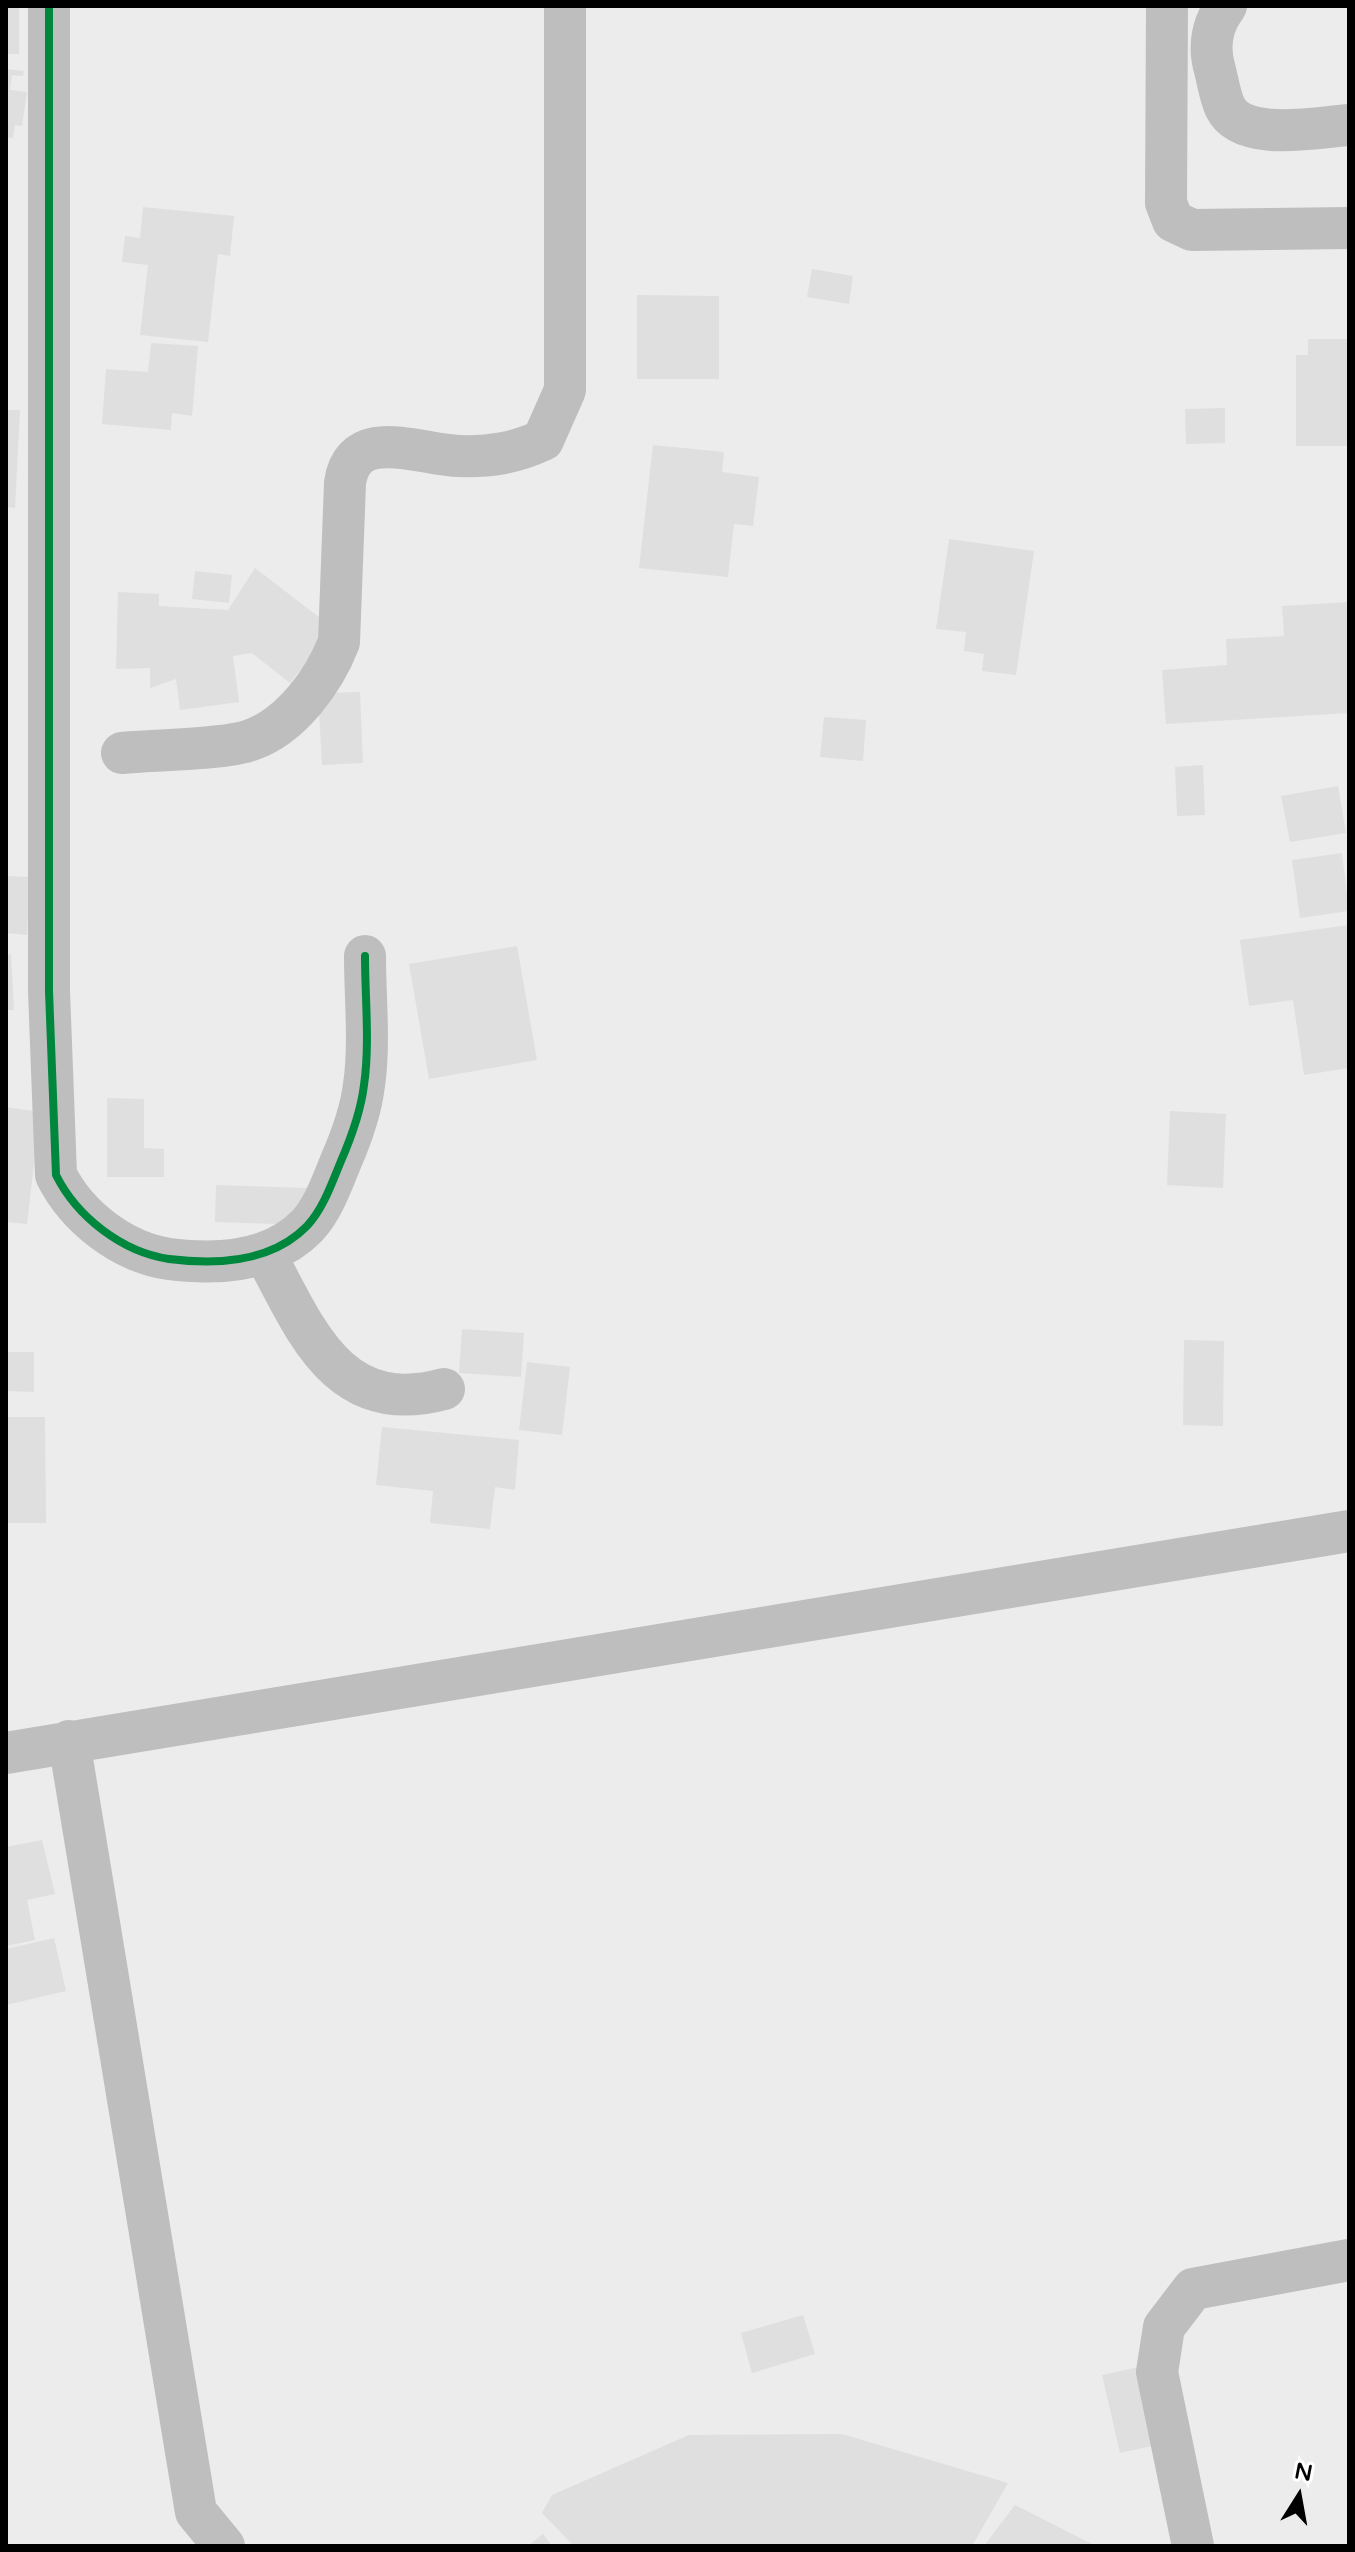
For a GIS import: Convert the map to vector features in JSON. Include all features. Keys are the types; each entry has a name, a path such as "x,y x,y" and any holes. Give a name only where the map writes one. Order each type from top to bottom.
{"street":[{"path":"49,6 49,991 56,1175 69,1201 102,1230 152,1256 208,1264 265,1254 306,1226 320,1207 346,1150 364,1086 365,956"},
{"path":"122,753 247,742 272,731 330,667 339,642 345,483 347,471 356,455 379,446 456,456 511,454 543,440 565,390 565,6"},
{"path":"1167,6 1166,203 1173,221 1192,230 1349,228"},
{"path":"1226,6 1213,22 1213,62 1226,110 1245,124 1260,129 1349,125"},
{"path":"265,1254 312,1341 338,1373 364,1387 415,1397 444,1389"},
{"path":"6,1753 1349,1531"},
{"path":"69,1741 196,2512 224,2546"},
{"path":"1193,2546 1157,2372 1164,2327 1193,2289 1349,2260"}],"shaded area":[{"path":"6,6 1349,6 1349,2546 6,2546"}],"building":[{"path":"6,6 19,6 19,54 6,54"},
{"path":"6,69 24,71 23,76 12,75 10,90 27,92 22,126 15,125 13,138 6,137"},
{"path":"143,207 234,216 230,256 218,254 208,342 140,335 148,265 122,262 125,236 140,238"},
{"path":"812,269 853,276 849,304 807,297"},
{"path":"637,295 719,296 719,379 637,379"},
{"path":"1308,339 1349,339 1349,446 1296,446 1296,355 1308,355"},
{"path":"151,343 198,346 192,416 172,413 171,430 102,424 106,369 148,372"},
{"path":"1225,408 1225,443 1186,444 1185,409"},
{"path":"6,410 20,410 15,508 6,507"},
{"path":"653,445 724,452 722,472 759,477 753,526 734,524 728,577 639,568"},
{"path":"949,539 1034,551 1016,675 982,671 984,654 964,651 966,632 936,629"},
{"path":"255,568 333,628 290,683 252,653 233,656 239,702 180,710 176,679 150,688 150,668 116,669 118,592 159,594 159,606 228,610"},
{"path":"195,571 232,575 229,603 192,599"},
{"path":"1349,602 1349,713 1166,724 1162,670 1227,665 1226,639 1284,636 1282,606"},
{"path":"360,692 363,763 322,765 318,693"},
{"path":"824,717 866,720 863,761 820,757"},
{"path":"1203,765 1205,815 1177,816 1175,767"},
{"path":"1338,786 1346,833 1290,842 1281,796"},
{"path":"1342,853 1349,911 1300,918 1292,860"},
{"path":"6,876 30,877 27,935 6,933"},
{"path":"1349,925 1349,1068 1304,1075 1293,1000 1249,1006 1240,940"},
{"path":"517,946 537,1060 429,1079 409,964"},
{"path":"11,954 14,1010 6,1010 6,955"},
{"path":"107,1098 144,1099 144,1148 164,1149 164,1177 107,1177"},
{"path":"6,1107 40,1112 27,1224 6,1222"},
{"path":"1170,1111 1226,1114 1223,1188 1167,1185"},
{"path":"216,1185 307,1188 306,1225 215,1222"},
{"path":"462,1329 524,1333 521,1377 459,1373"},
{"path":"1184,1340 1224,1341 1223,1426 1183,1425"},
{"path":"6,1352 34,1352 34,1392 6,1391"},
{"path":"527,1362 570,1367 562,1435 519,1430"},
{"path":"6,1417 45,1417 46,1523 6,1523"},
{"path":"382,1427 519,1440 515,1490 495,1487 490,1529 430,1523 433,1491 376,1485"},
{"path":"42,1840 55,1894 27,1900 35,1940 6,1946 6,1847"},
{"path":"54,1938 66,1991 6,2005 6,1949"},
{"path":"803,2315 815,2354 752,2373 741,2333"},
{"path":"1148,2365 1166,2443 1120,2453 1102,2375"},
{"path":"842,2434 1008,2483 972,2546 574,2546 542,2513 552,2495 689,2435"},
{"path":"1015,2505 1096,2546 984,2546"},
{"path":"543,2534 552,2546 528,2546"}],"cycle path":[{"path":"49,6 49,991 56,1175 76,1205 103,1230 134,1249 187,1261 224,1261 260,1254 277,1248 307,1226 331,1187 361,1104 367,1053 365,956"}]}
